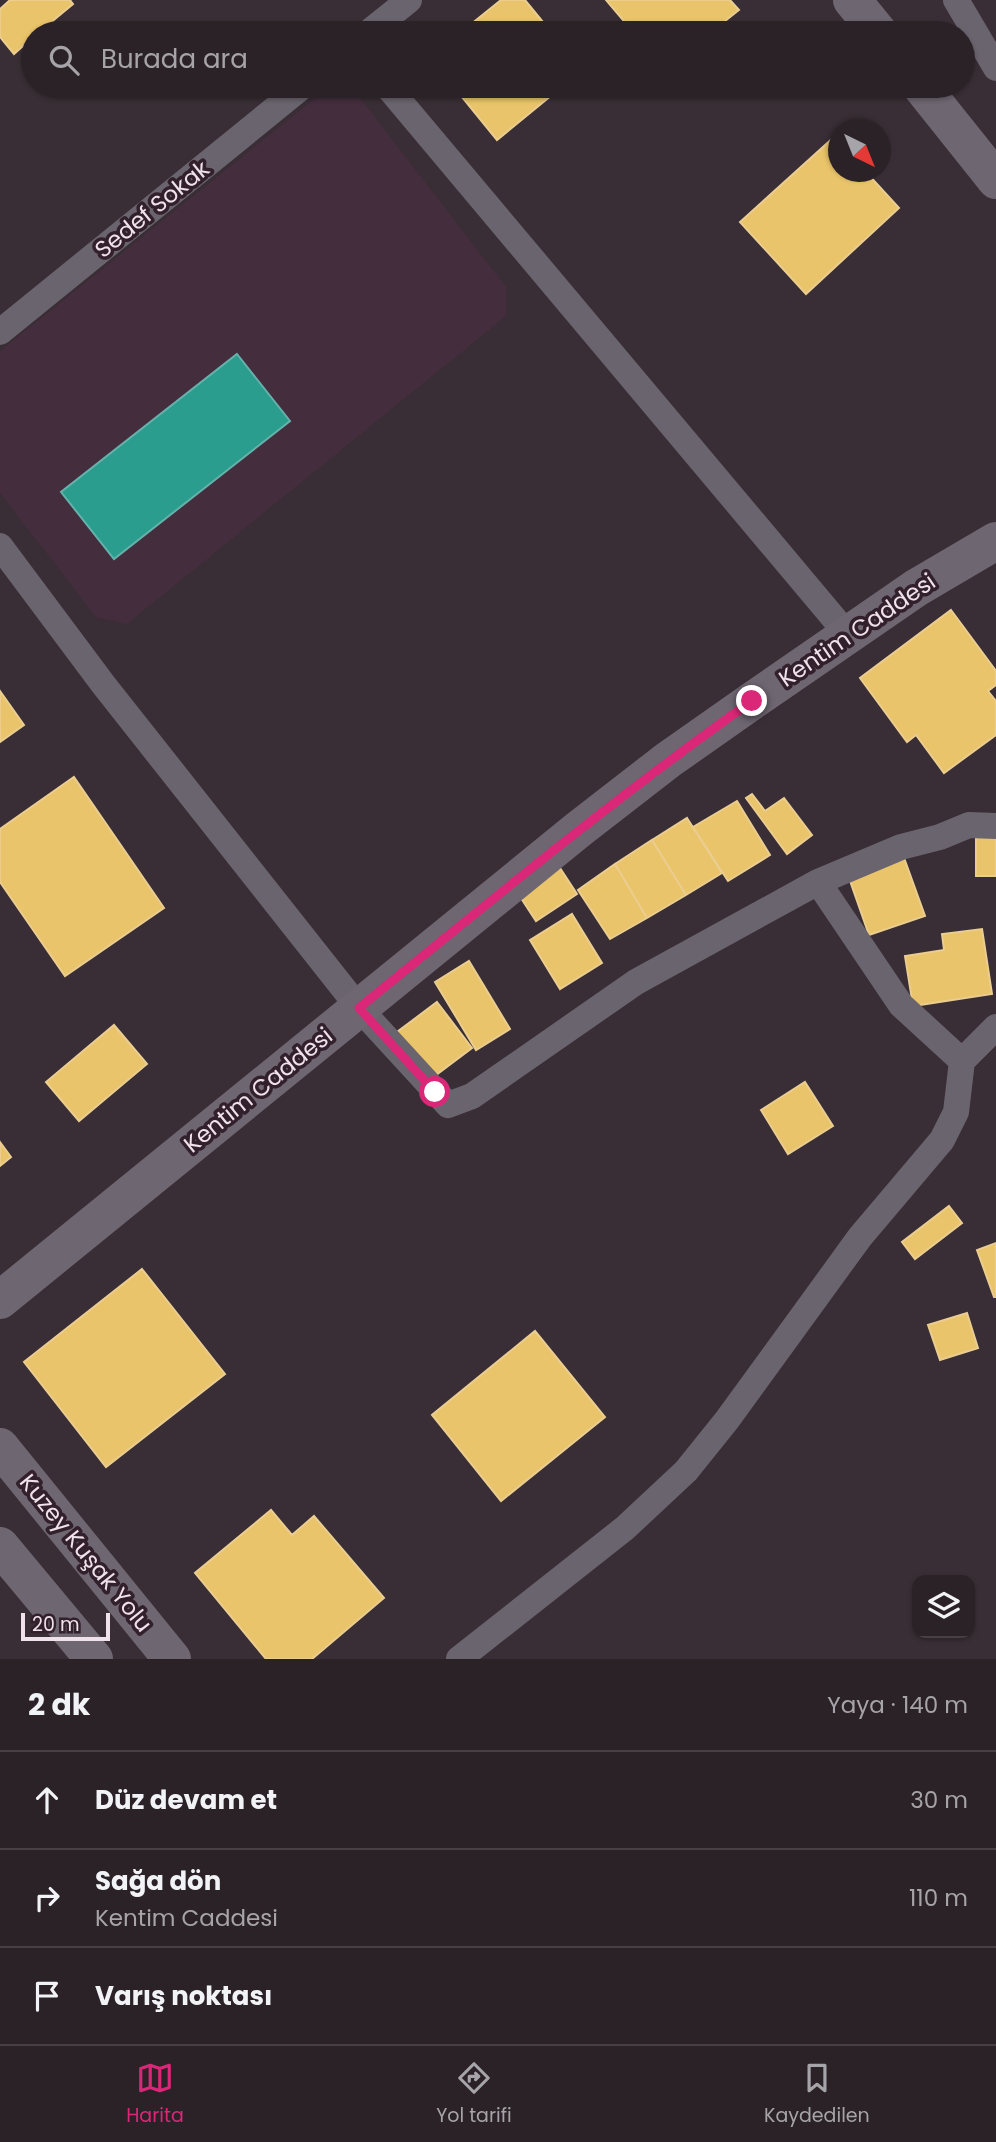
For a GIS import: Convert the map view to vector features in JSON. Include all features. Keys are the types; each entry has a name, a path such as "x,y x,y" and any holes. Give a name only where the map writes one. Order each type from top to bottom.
{"street":[{"path":"383,21 409,0"},
{"path":"852,0 869,21"},
{"path":"956,0 968,21"},
{"path":"975,32 996,68"},
{"name":"Sedef Sokak","path":"0,332 288,98"},
{"path":"397,98 848,635"},
{"path":"931,98 993,170"},
{"name":"Kentim Caddesi","path":"0,1300 579,829 668,760 916,588 996,541"},
{"path":"0,546 103,684 359,1008 448,1105 472,1096 636,982 818,882 901,847 940,837 969,825 996,826"},
{"path":"818,882 901,1005 962,1061"},
{"path":"459,1659 625,1528 686,1471 727,1420 860,1237 942,1140 956,1112 962,1061 996,1027"},
{"name":"Kuzey Kuşak Yolu","path":"0,1447 172,1659"},
{"path":"0,1546 94,1659"}],"shaded area":[{"path":"316,98 360,98 506,287 506,316 127,624 96,617 0,493 0,351"}],"building: Konut":[{"path":"10,0 70,0 73,4 52,21 21,21 21,48 14,54 0,37 0,9"},
{"path":"501,0 525,0 542,21 475,21"},
{"path":"606,0 730,0 739,10 725,21 624,21"},
{"path":"463,98 548,98 497,140"},
{"path":"828,142 828,182 875,182 899,208 806,294 740,222"},
{"path":"951,610 996,671 996,685 988,691 996,701 996,735 944,773 916,735 907,742 860,678"},
{"path":"0,691 24,725 0,742"},
{"path":"74,777 164,908 65,976 0,882 0,829"},
{"path":"752,794 765,811 784,798 812,835 787,854 746,798"},
{"path":"737,801 770,855 728,881 693,827"},
{"path":"687,818 722,873 686,895 652,840"},
{"path":"996,834 996,876 976,876 976,835"},
{"path":"652,840 686,895 647,918 615,864"},
{"path":"903,855 925,916 869,935 848,875"},
{"path":"615,864 647,918 610,939 578,890"},
{"path":"560,868 577,894 536,921 519,895"},
{"path":"572,914 602,963 560,989 530,940"},
{"path":"982,929 992,994 913,1006 905,956 944,950 942,934"},
{"path":"469,961 510,1029 476,1050 435,982"},
{"path":"437,1002 472,1048 432,1078 397,1032"},
{"path":"114,1025 147,1064 79,1121 46,1082"},
{"path":"805,1082 833,1126 788,1154 761,1110"},
{"path":"0,1142 11,1157 0,1166"},
{"path":"949,1206 962,1223 915,1259 902,1242"},
{"path":"996,1243 996,1297 994,1297 977,1250"},
{"path":"142,1269 225,1374 106,1467 24,1362"},
{"path":"967,1313 978,1348 940,1360 928,1325"},
{"path":"535,1331 605,1417 501,1501 432,1415"},
{"path":"271,1510 292,1535 314,1516 384,1598 312,1659 266,1659 195,1573"}],"building: Okul":[{"path":"237,354 290,421 114,559 61,492"}],"route":[{"path":"435,1092 359,1008 579,829 668,760 752,701"}]}
